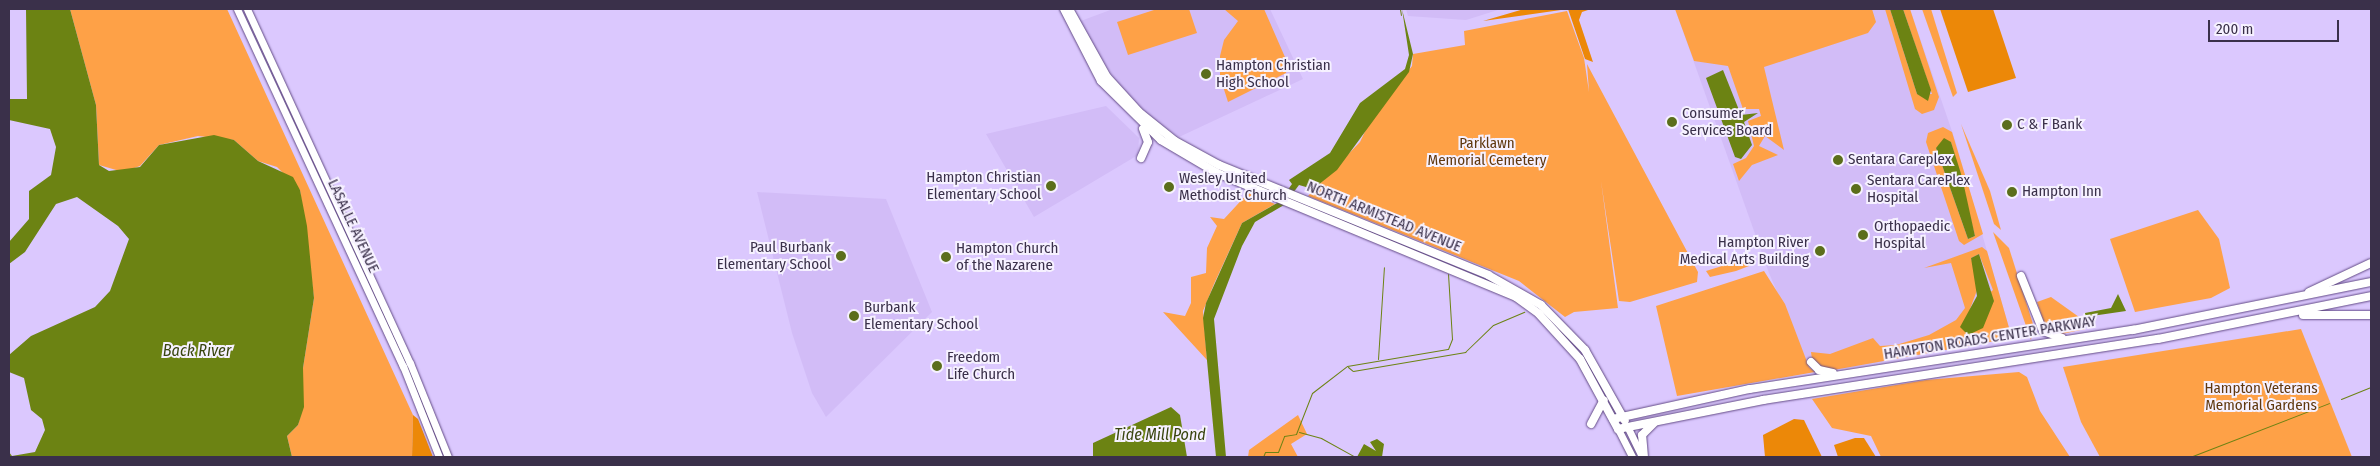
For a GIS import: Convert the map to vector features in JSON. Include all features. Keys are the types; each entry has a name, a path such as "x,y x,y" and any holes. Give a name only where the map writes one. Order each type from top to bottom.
{"main road":[{"name":"LASALLE AVENUE","path":"237,9 403,366 439,457"},
{"name":"LASALLE AVENUE","path":"247,9 414,372 448,457"},
{"name":"NORTH ARMISTEAD AVENUE","path":"1064,9 1088,62 1141,125 1196,162 1519,290 1565,326 1610,390 1643,457"},
{"name":"NORTH ARMISTEAD AVENUE","path":"1069,9 1108,77 1150,122 1208,160 1282,195"},
{"path":"1141,125 1148,142 1141,158"},
{"name":"NORTH ARMISTEAD AVENUE","path":"1292,199 1516,297 1570,347 1604,400 1632,457"},
{"path":"2269,304 2329,284 2371,263"},
{"path":"2021,276 2049,336 2134,330"},
{"name":"HAMPTON ROADS CENTER PARKWAY","path":"1614,419 1698,400 1905,365 2134,330 2371,282"},
{"name":"HAMPTON ROADS CENTER PARKWAY","path":"1618,429 2273,317 2371,296"},
{"path":"2273,317 2371,315"},
{"path":"1812,362 1831,373 1905,365"},
{"path":"1610,390 1622,407 1631,411 1698,400"},
{"path":"1591,424 1604,400"},
{"path":"1643,457 1642,435 1658,421"}],"shaded area":[{"name":"Hampton Christian High School","path":"1113,9 1270,9 1303,79 1179,137 1145,113 1118,84 1078,22"},
{"path":"1406,9 1501,9 1466,20 1408,16"},
{"path":"1524,9 1568,9 1483,21"},
{"path":"1568,9 1591,9 1582,12 1579,20 1593,62 1585,59"},
{"name":"Sentara CarePlex Hospital","path":"1675,9 1910,9 1955,140 2012,338 1854,367 1815,372 1809,367 1769,273"},
{"path":"1940,9 1993,9 2016,78 1968,92"},
{"name":"Hampton Christian Elementary School","path":"1106,106 1139,138 1138,155 1034,217 986,134"},
{"name":"Paul Burbank Elementary School","path":"757,192 886,199 932,312 826,417 812,393 792,333"},
{"path":"413,415 418,419 433,457 412,457"},
{"path":"1794,419 1804,420 1822,457 1765,457 1763,435"},
{"path":"1855,438 1864,438 1876,457 1838,457 1834,445"}],"green space":[{"path":"70,9 227,9 413,415 412,457 292,457 287,436 298,425 303,407 303,368 314,298 300,190 277,167 258,161 234,140 198,136 159,145 140,166 123,172 99,165 96,105"},
{"path":"1157,9 1189,9 1197,33 1128,55 1117,22"},
{"path":"1224,9 1264,9 1288,64 1286,73 1228,102 1220,77 1220,56 1224,40 1238,21"},
{"path":"1675,9 1872,9 1876,22 1868,33 1764,67 1784,150 1765,136 1759,146 1778,155 1752,165 1739,181 1733,164 1746,158 1754,146 1748,121 1761,116 1759,109 1743,109 1728,66 1694,61"},
{"path":"1885,9 1890,9 1917,94 1932,94 1903,9 1910,9 1939,97 1934,110 1922,114 1915,109"},
{"path":"1922,9 1931,9 1957,93 1953,97"},
{"name":"Parklawn Memorial Cemetery","path":"1567,11 1584,58 1589,92 1587,64 1698,272 1697,282 1630,302 1619,301 1601,181 1618,308 1574,312 1565,317 1519,281 1308,196 1360,142 1371,119 1412,66 1413,54 1465,45 1464,31"},
{"path":"1961,124 1990,191 2001,230 1994,224"},
{"path":"1943,127 1952,132 1983,234 1964,245 1959,241 1926,142 1928,133","holes":["1951,142 1975,236 1968,239 1936,148"]},
{"path":"1248,193 1275,204 1242,223 1214,284 1203,311 1207,360 1163,312 1185,316 1191,303 1191,277 1206,273 1207,248 1217,226 1210,217 1224,219"},
{"path":"2198,210 2219,239 2230,288 2211,298 2135,312 2110,239"},
{"path":"1993,232 2009,248 2033,324 2031,340"},
{"path":"1982,247 1987,251 2012,338 1828,371 1812,359 1811,352 1830,354 1873,338 1880,346 1896,345 1929,335 1956,320 1965,308 1951,263 1924,268","holes":["1979,254 1993,290 1970,309 1979,285 1971,258"]},
{"path":"1748,258 1749,266 1736,271 1710,277 1706,271"},
{"path":"1764,271 1785,304 1809,367 1815,372 1677,396 1656,306"},
{"path":"2051,297 2079,317 2085,329 2062,334 2046,329 2037,302"},
{"name":"Hampton Veterans Memorial Gardens","path":"2301,329 2352,457 2100,457 2081,422 2063,367"},
{"path":"2019,372 2027,377 2040,411 2070,457 1881,457 1871,436 1832,428 1812,399 1926,380"},
{"path":"1298,415 1307,434 1291,444 1298,457 1248,457 1249,450"}],"water":[{"name":"Back River","path":"26,9 70,9 96,105 99,165 109,171 140,167 159,145 214,135 234,140 258,161 293,177 300,190 307,226 314,298 303,368 304,407 298,425 287,436 292,457 9,457 9,452 12,456 35,452 45,430 42,419 31,410 24,378 9,372 9,355 31,336 95,307 110,291 129,239 118,226 77,197 56,204 25,252 9,264 9,242 29,219 29,191 51,175 56,147 50,129 9,120 9,99 27,99"},
{"path":"1402,9 1413,54 1409,72 1337,170 1313,189 1299,185 1284,205 1255,222 1242,246 1214,319 1226,457 1216,457 1203,318 1206,303 1242,223 1279,202 1292,184 1289,180 1330,153 1360,103 1405,69 1409,55"},
{"path":"1890,9 1903,9 1931,90 1928,101 1917,94"},
{"path":"1723,70 1741,115 1758,113 1744,122 1752,145 1741,159 1735,157 1706,78"},
{"path":"1944,138 1951,142 1962,177 1975,236 1968,239 1936,148"},
{"path":"1979,254 1994,301 1983,328 1968,335 1960,327 1977,296 1971,258"},
{"path":"2118,294 2126,311 2085,317 2085,313 2111,308"},
{"name":"Tide Mill Pond","path":"1171,407 1180,415 1187,457 1093,457 1093,443"},
{"path":"1377,439 1384,444 1382,457 1357,457 1364,444 1376,451 1370,442"}],"waterway":[{"path":"1400,9 1401,15"},
{"path":"1378,359 1384,267"},
{"path":"1263,457 1265,452 1278,452 1284,436 1296,434 1312,393 1347,366 1448,349 1452,339 1448,274"},
{"path":"1348,367 1353,371 1465,352 1493,325 1524,312"},
{"path":"2341,399 2371,387"},
{"path":"2190,457 2329,403"},
{"path":"1299,432 1321,438 1355,457"}],"place":[{"name":"Hampton Christian High School","path":"1206,74"},
{"name":"Consumer Services Board","path":"1672,122"},
{"name":"C & F Bank","path":"2007,125"},
{"name":"Sentara Careplex","path":"1838,160"},
{"name":"Hampton Christian Elementary School","path":"1051,186"},
{"name":"Wesley United Methodist Church","path":"1169,187"},
{"name":"Sentara CarePlex Hospital","path":"1856,189"},
{"name":"Hampton Inn","path":"2012,192"},
{"name":"Orthopaedic Hospital","path":"1863,235"},
{"name":"Hampton River Medical Arts Building","path":"1820,251"},
{"name":"Paul Burbank Elementary School","path":"841,256"},
{"name":"Hampton Church of the Nazarene","path":"946,257"},
{"name":"Burbank Elementary School","path":"854,316"},
{"name":"Freedom Life Church","path":"937,366"}]}
